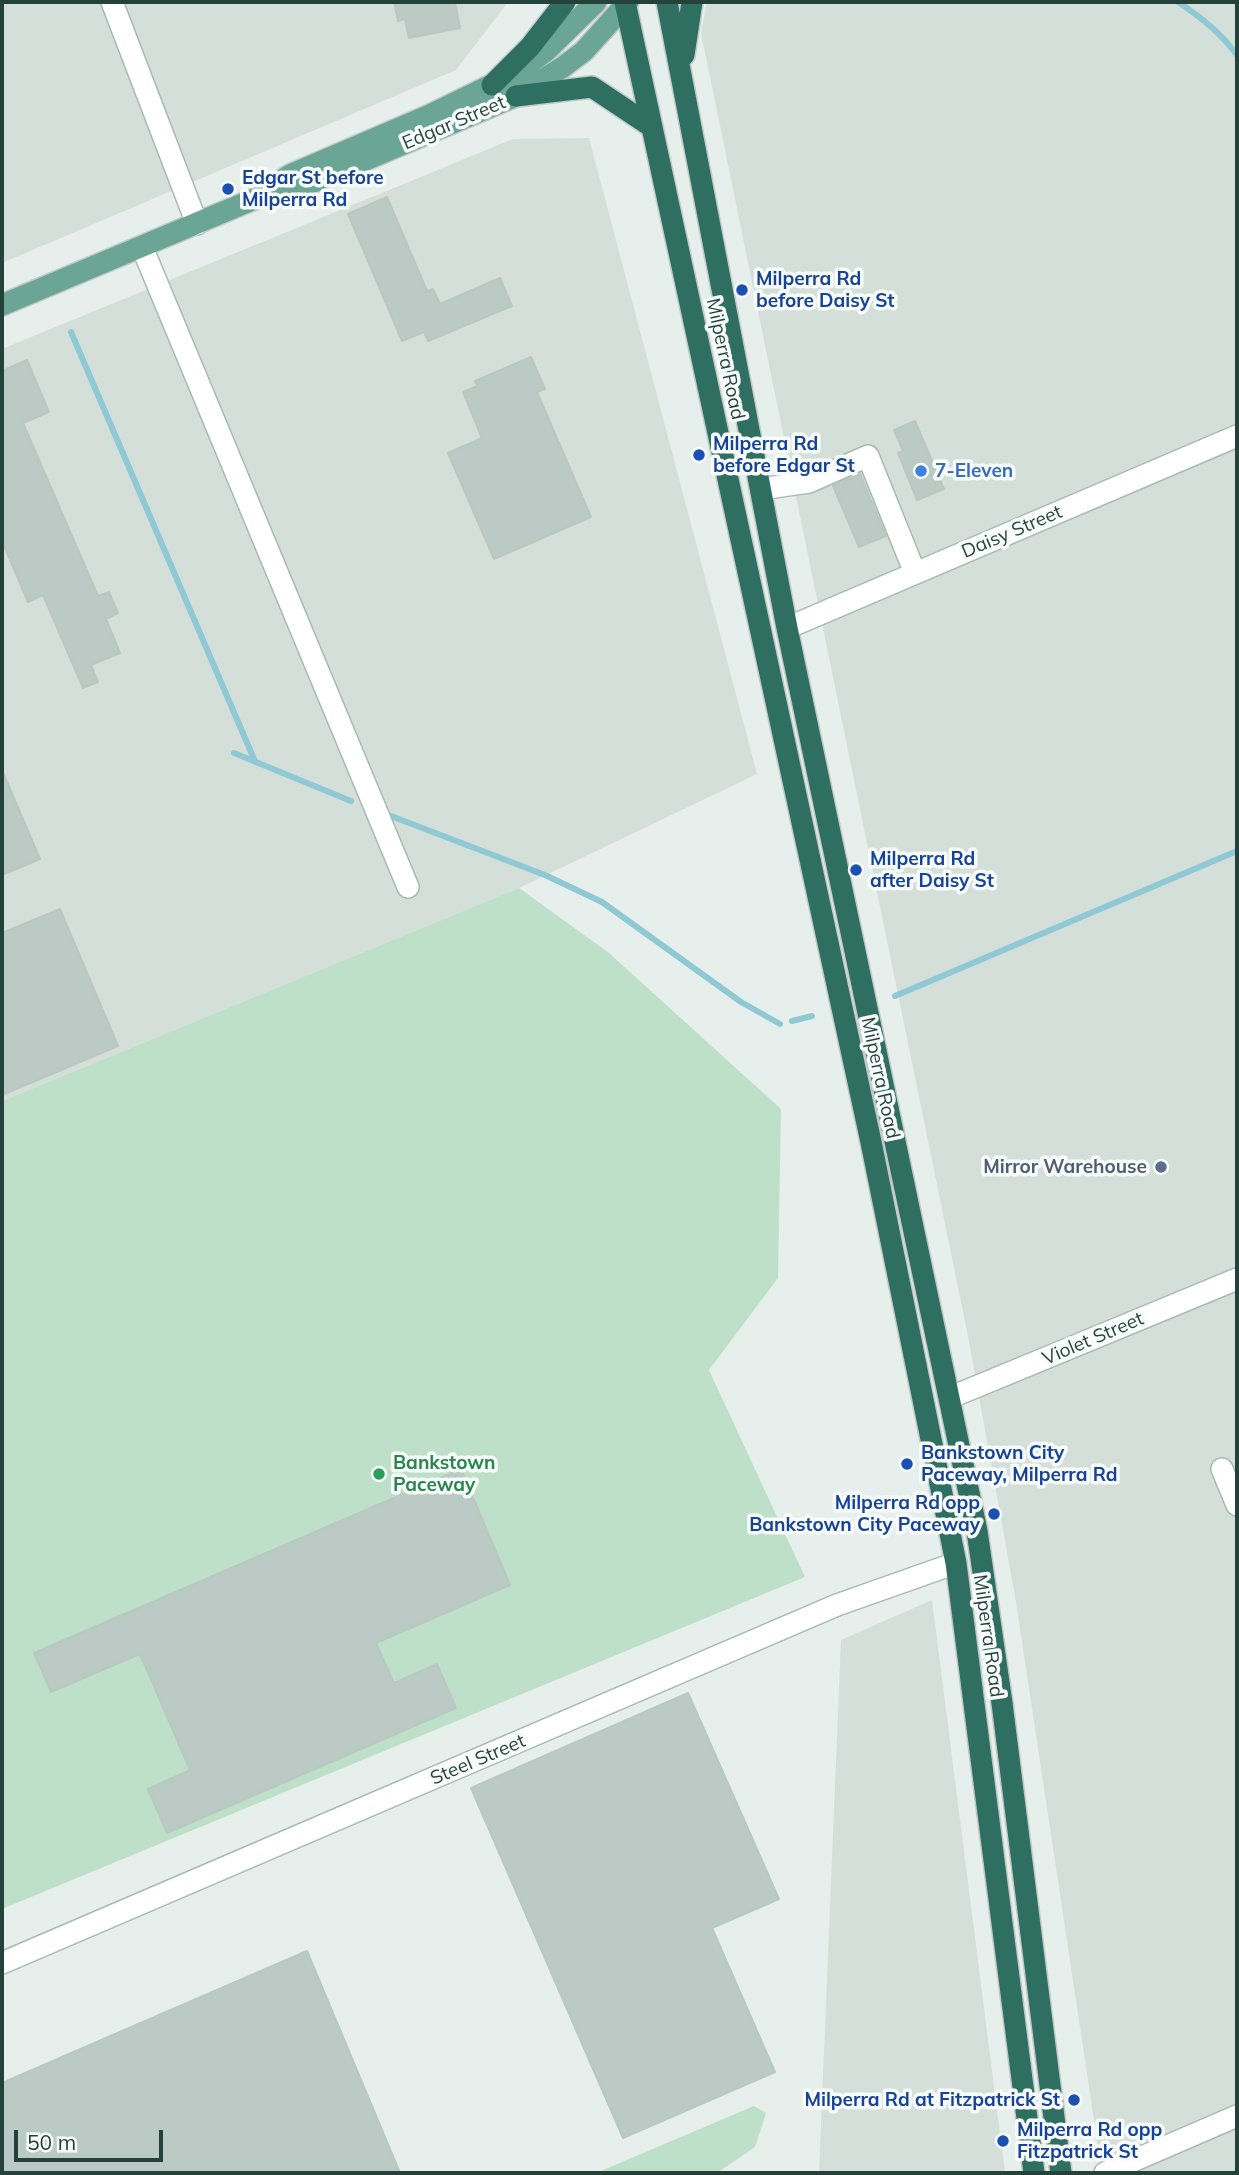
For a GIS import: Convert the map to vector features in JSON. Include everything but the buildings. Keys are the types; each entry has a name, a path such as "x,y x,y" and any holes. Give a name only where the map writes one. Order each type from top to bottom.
{"highway":[{"path":"492,85 530,47 565,2"},
{"name":"Milperra Road","path":"667,2 787,628 976,1531 1002,1703 1061,2173"},
{"path":"682,84 684,43 692,2"},
{"name":"Milperra Road","path":"627,3 868,1129 956,1563 1034,2173"},
{"path":"516,96 592,87 652,127"}],"main road":[{"name":"Edgar Street","path":"252,200 289,175 430,115 516,73 546,51 596,2"},
{"name":"Edgar Street","path":"2,305 252,200 311,183 516,96 584,51 627,3"}],"street":[{"path":"112,2 197,224"},
{"path":"142,247 408,887"},
{"name":"Daisy Street","path":"787,628 1237,436"},
{"path":"761,489 809,482 868,456 915,573"},
{"name":"Violet Street","path":"949,1398 1237,1279"},
{"path":"1222,1469 1237,1505"},
{"name":"Steel Street","path":"2,1963 837,1605 956,1563"},
{"path":"1105,2173 1237,2116"}],"shaded area":[{"path":"2,2 508,2 456,70 2,263"},
{"path":"707,2 1237,2 1237,2173 1102,2173 1016,1602 968,1336 701,33"},
{"path":"589,138 757,774 519,888 2,1101 2,349 513,139"},
{"path":"932,1600 1005,2173 819,2173 841,1640"}],"green space":[{"name":"Bankstown Paceway","path":"519,888 609,953 781,1109 778,1278 709,1370 805,1577 2,1909 2,1101"},
{"path":"754,2106 766,2113 755,2147 717,2173 596,2173"}],"waterway":[{"path":"1178,2 1210,26 1237,55"},
{"path":"71,332 254,759"},
{"path":"234,753 351,801"},
{"path":"391,816 545,875 602,902 741,1002 780,1024"},
{"path":"895,996 1237,851"},
{"path":"792,1021 812,1016"}],"place":[{"name":"Edgar St before Milperra Rd","path":"228,189"},
{"name":"Milperra Rd before Daisy St","path":"742,290"},
{"name":"Milperra Rd before Edgar St","path":"699,455"},
{"name":"7-Eleven","path":"921,471"},
{"name":"Milperra Rd after Daisy St","path":"856,870"},
{"name":"Mirror Warehouse","path":"1161,1167"},
{"name":"Bankstown City Paceway, Milperra Rd","path":"907,1464"},
{"name":"Bankstown Paceway","path":"379,1474"},
{"name":"Milperra Rd opp Bankstown City Paceway","path":"994,1514"},
{"name":"Milperra Rd at Fitzpatrick St","path":"1074,2100"},
{"name":"Milperra Rd opp Fitzpatrick St","path":"1003,2141"}]}
